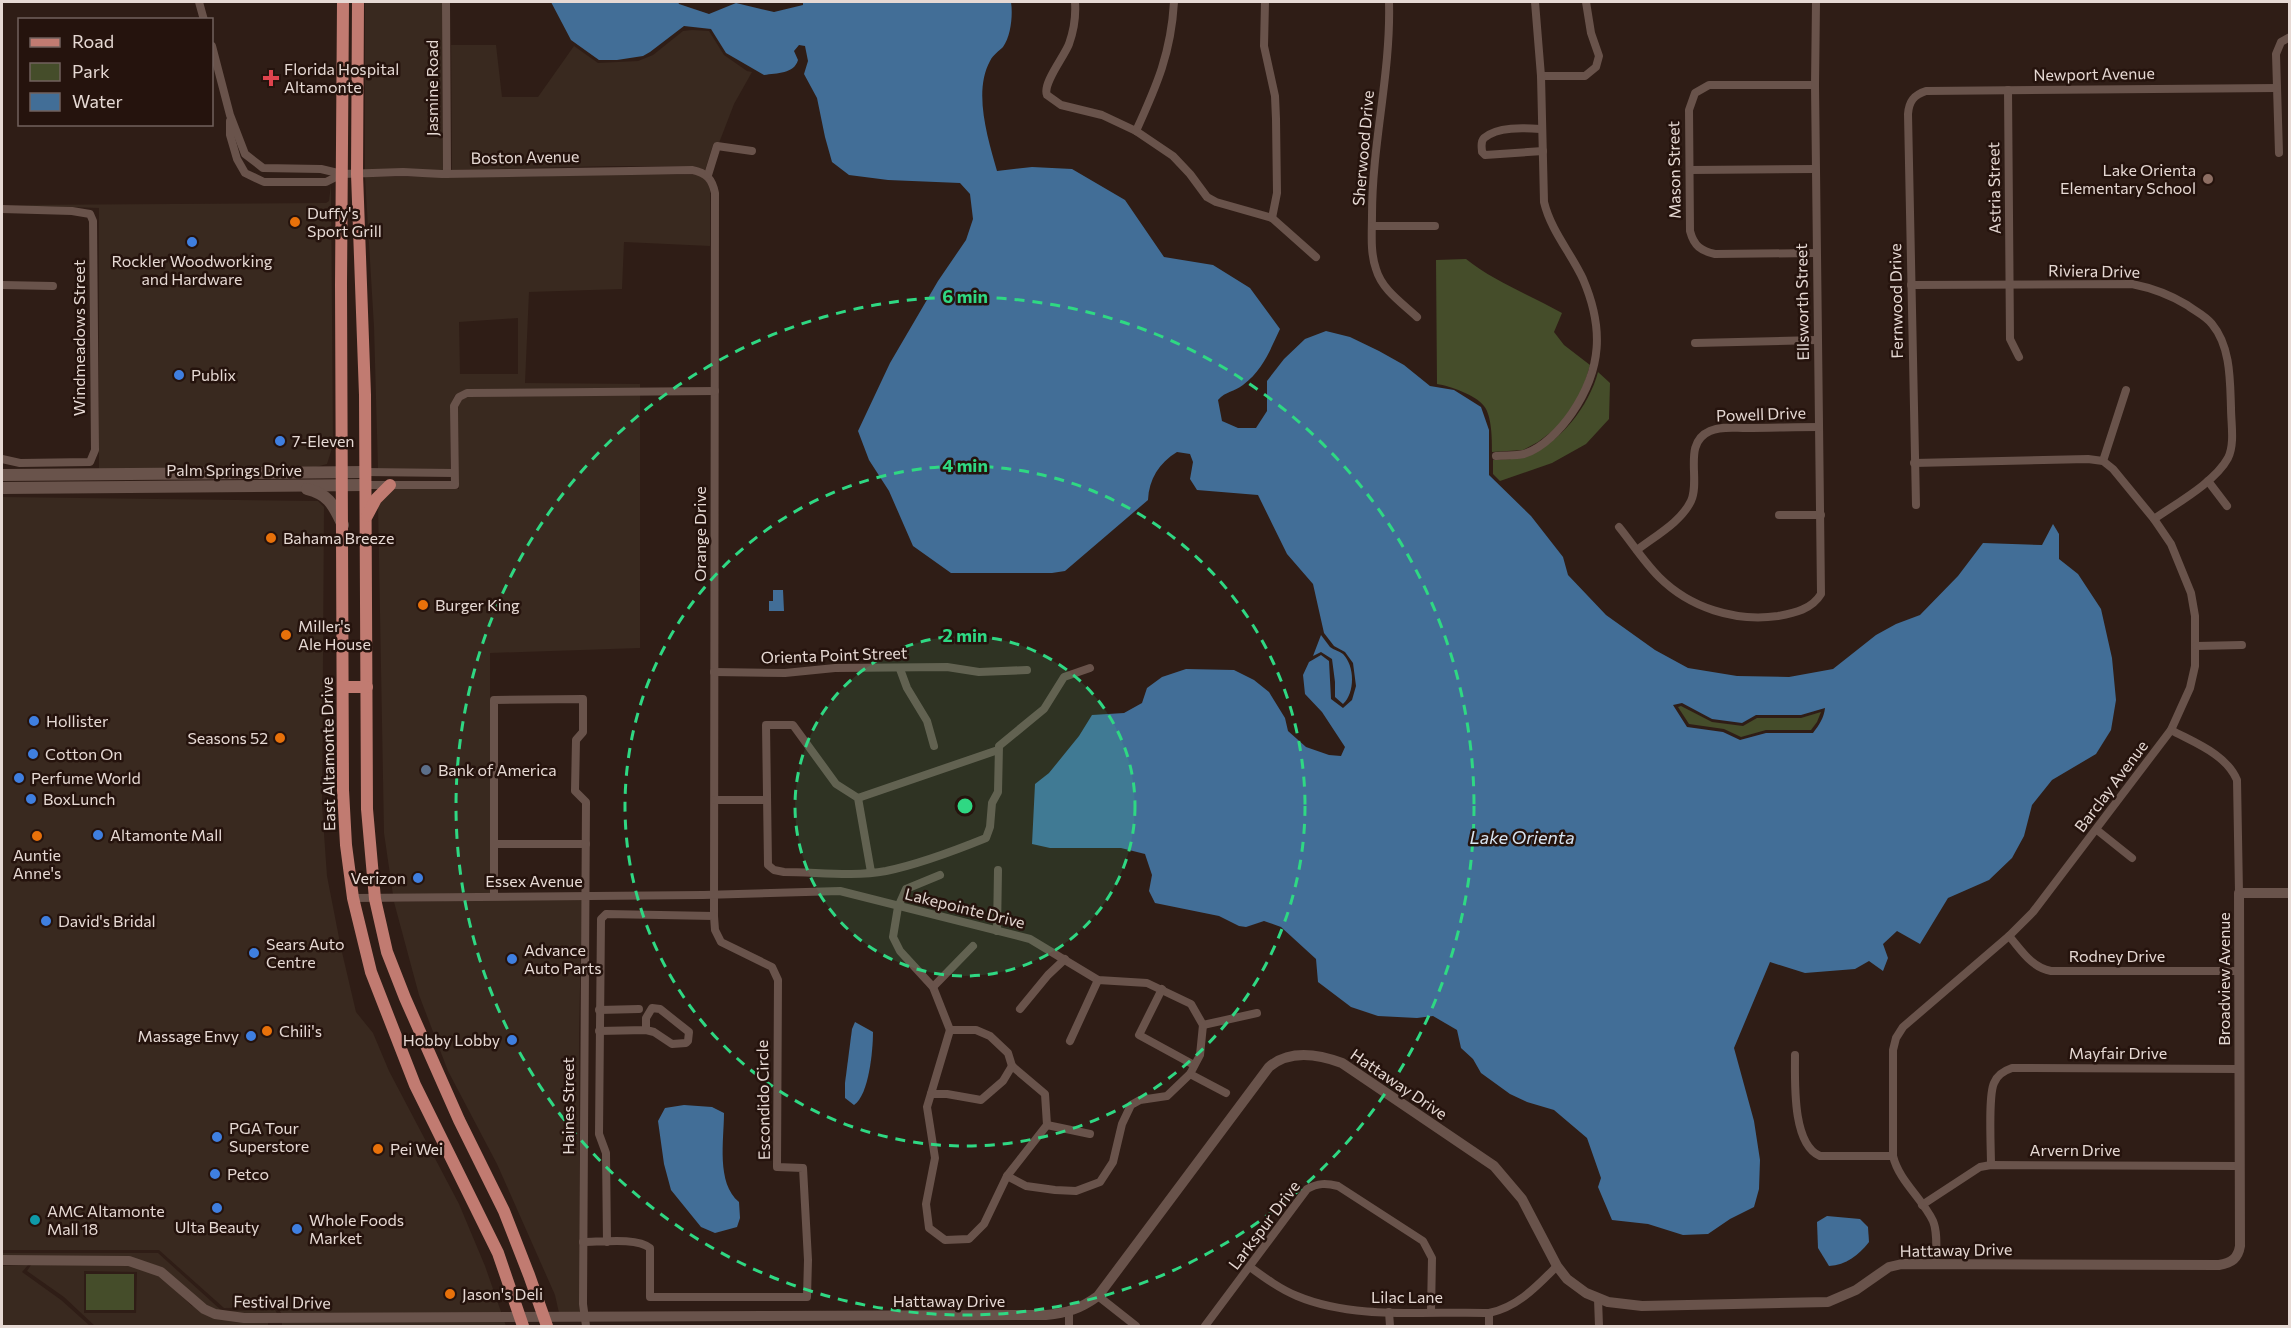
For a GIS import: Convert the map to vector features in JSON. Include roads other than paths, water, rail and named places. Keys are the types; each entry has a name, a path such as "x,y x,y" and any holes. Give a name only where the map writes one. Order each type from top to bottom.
{"main road":[{"name":"East Altamonte Drive","path":"343,2 343,790 346,845 353,898 371,972 389,1023 415,1085 498,1253 521,1322"},
{"path":"358,2 357,174 365,395 367,809 375,898 387,952 405,998 459,1120 504,1211 545,1322"},
{"name":"Palm Springs Drive","path":"2,488 297,486 343,479 365,472"},
{"name":"Palm Springs Drive","path":"2,475 343,479 365,485"},
{"path":"366,520 376,499 390,485"},
{"path":"297,486 316,492 332,502 343,526"},
{"path":"343,687 367,687"}],"street":[{"path":"199,2 203,18"},
{"name":"Jasmine Road","path":"446,2 447,174"},
{"path":"1076,2 1073,32 1069,45 1046,86 1047,95 1061,105 1102,115 1136,131 1173,156 1207,197 1216,202 1272,218 1316,256"},
{"path":"1136,131 1165,64 1174,2"},
{"path":"1265,2 1264,46 1275,96 1276,118 1277,193 1272,218"},
{"name":"Sherwood Drive","path":"1389,2 1390,35 1372,182 1373,255 1376,271 1390,293 1417,317"},
{"path":"1496,456 1524,453 1541,445 1562,428 1585,393 1593,373 1597,343 1595,316 1583,279 1548,217 1544,202 1541,76 1535,2"},
{"path":"1541,76 1585,75 1596,67 1599,56 1591,33 1586,2"},
{"name":"Ellsworth Street","path":"1637,550 1659,578 1673,589 1706,609 1729,615 1763,618 1791,614 1811,606 1821,594 1815,169 1816,2"},
{"path":"2279,153 2276,54 2281,42 2289,37"},
{"name":"Boston Avenue","path":"213,50 230,115 245,154 262,168 321,169 342,174 692,170 708,175"},
{"name":"Mason Street","path":"1815,85 1710,85 1695,93 1689,110 1690,231 1697,246 1715,254 1816,253"},
{"name":"Newport Avenue","path":"1913,98 1926,92 2277,88"},
{"name":"Astria Street","path":"2008,90 2010,339 2019,357"},
{"name":"Fernwood Drive","path":"1913,98 1908,114 1916,505"},
{"name":"Boston Avenue","path":"230,115 230,135 237,159 245,173 264,182 326,182 342,174"},
{"path":"1542,129 1501,131 1484,138 1481,143 1482,153 1485,155 1543,151"},
{"path":"708,175 717,146 752,151"},
{"path":"1690,170 1815,169"},
{"name":"Orange Drive","path":"708,175 713,183 715,194 716,895"},
{"name":"Windmeadows Street","path":"2,209 72,211 90,214 93,221 95,450 90,462 20,463 2,459"},
{"path":"1372,226 1435,226"},
{"name":"Riviera Drive","path":"1911,285 2132,284 2165,292 2201,314 2212,324 2220,338 2227,360 2232,439 2229,455 2208,481 2154,519"},
{"name":"Windmeadows Street","path":"2,285 53,286"},
{"path":"1695,343 1817,340"},
{"path":"1914,463 2088,459 2103,461 2127,390"},
{"name":"Palm Springs Drive","path":"365,485 455,485 454,406 459,397 467,393 715,391"},
{"name":"Powell Drive","path":"1637,550 1683,514 1691,502 1695,489 1694,452 1696,442 1701,436 1718,428 1820,427"},
{"name":"Barclay Avenue","path":"1936,1264 1933,1220 1899,1172 1893,1156 1893,1050 1896,1038 1903,1027 2009,936 2033,912 2171,730 2190,688 2195,666 2195,616 2191,593 2171,544 2125,480 2103,461"},
{"name":"Palm Springs Drive","path":"365,472 454,473"},
{"path":"2208,481 2227,506"},
{"path":"1779,515 1821,515"},
{"path":"1619,526 1637,550"},
{"path":"2196,646 2242,645"},
{"name":"Orienta Point Street","path":"714,672 785,673 835,668 947,667 979,672 1027,670"},
{"path":"871,873 858,798 836,784 793,725 766,725 768,865 774,870 871,873 886,871 942,855 986,837 990,827 993,803 998,792 999,746 1044,709 1064,677 1090,668"},
{"path":"900,669 907,688 927,722 934,746"},
{"name":"Haines Street","path":"494,844 494,700 583,699 583,732 576,740 575,791 586,802 583,1242 585,1322"},
{"name":"Broadview Avenue","path":"2171,730 2224,760 2233,770 2237,780 2240,1246 2239,1254 2234,1260"},
{"path":"858,798 998,750"},
{"path":"715,800 767,800"},
{"path":"2097,830 2132,858"},
{"path":"494,891 494,844 586,844"},
{"path":"997,931 998,870"},
{"path":"940,875 906,889 898,907 893,937 900,951 933,987 950,1030 927,1107 935,1158 926,1204 929,1228 945,1240 969,1239 984,1224 1007,1176 1047,1125 1045,1094 1012,1066 1008,1053 990,1036 976,1030 950,1030"},
{"name":"Essex Avenue","path":"353,898 494,891 586,896 716,895"},
{"name":"Lakepointe Drive","path":"716,895 840,891 1030,939 1098,980 1147,983 1191,1004 1203,1024"},
{"path":"2239,893 2289,893"},
{"name":"Escondido Circle","path":"583,1242 630,1241 646,1244 650,1248 650,1297 807,1297 808,1260 803,1168 777,1167 778,980 772,967 721,942 715,930 716,895"},
{"path":"607,1242 606,1153 599,1134 601,919 606,914 714,916"},
{"name":"Rodney Drive","path":"2009,936 2031,962 2040,969 2051,971 2240,971"},
{"path":"933,987 973,946"},
{"path":"1020,1009 1048,975 1065,959"},
{"path":"1070,1041 1098,980"},
{"path":"1162,990 1140,1035 1194,1065"},
{"path":"599,1031 646,1030 654,1032 672,1044 686,1043 689,1035 689,1032 660,1009 652,1008 646,1018 646,1030"},
{"path":"599,1010 639,1009"},
{"path":"1007,1176 1026,1186 1055,1190 1076,1191 1100,1182 1113,1162 1122,1124 1131,1105 1140,1100 1167,1096 1190,1074 1200,1054 1203,1024 1257,1013"},
{"path":"1794,1054 1798,1113 1806,1145 1812,1153 1820,1156 1893,1156"},
{"name":"Hattaway Drive","path":"545,1322 773,1321 1034,1315 1069,1312 1083,1307 1098,1296 1269,1067 1294,1055 1323,1056 1341,1063 1494,1166 1522,1199 1557,1266 1575,1285 1598,1299 1618,1304 1642,1306 1828,1302 1856,1290 1889,1268 1902,1264 2219,1265 2234,1260"},
{"path":"931,1094 947,1094 981,1100 1003,1081 1012,1066"},
{"name":"Mayfair Drive","path":"1991,1165 1992,1089 1998,1076 2012,1068 2239,1069"},
{"path":"1190,1074 1226,1093"},
{"path":"1047,1125 1090,1134"},
{"name":"Arvern Drive","path":"1922,1205 1980,1167 1991,1165 2240,1166"},
{"name":"Larkspur Drive","path":"1205,1326 1307,1189 1315,1184 1338,1186 1423,1241 1432,1258 1431,1311"},
{"name":"Festival Drive","path":"2,1260 129,1261 161,1272 195,1303 215,1314 272,1322 545,1322"},
{"name":"Lilac Lane","path":"1250,1267 1274,1284 1297,1296 1325,1306 1389,1312 1489,1312 1511,1306 1531,1291 1557,1266"},
{"path":"1098,1296 1136,1326"},
{"path":"1598,1299 1599,1326"},
{"path":"1069,1312 1069,1326"},
{"path":"1389,1312 1390,1326"},
{"path":"1489,1312 1489,1326"}],"water":[{"name":"Lake Orienta","path":"551,2 678,2 709,14 736,3 774,12 803,5 803,2 1011,2 1010,31 1003,47 990,61 983,87 984,116 997,171 1032,167 1072,169 1125,200 1164,257 1213,265 1250,288 1280,329 1256,373 1243,385 1218,400 1222,421 1238,428 1256,428 1267,411 1267,381 1284,359 1305,339 1326,331 1350,337 1379,351 1404,365 1430,386 1454,390 1481,407 1489,430 1489,475 1531,516 1563,557 1568,575 1606,615 1655,650 1688,668 1737,676 1789,677 1833,669 1876,635 1920,615 1958,576 1983,543 2042,545 2053,524 2059,534 2059,559 2078,574 2101,609 2112,658 2116,700 2111,730 2096,754 2052,780 2032,805 2024,836 2012,858 1989,880 1948,898 1920,944 1897,931 1883,944 1888,958 1883,971 1869,961 1855,969 1805,973 1770,962 1734,1048 1754,1121 1760,1160 1759,1189 1754,1207 1708,1234 1683,1235 1648,1224 1612,1220 1598,1187 1601,1178 1587,1138 1554,1110 1510,1094 1481,1073 1473,1059 1461,1048 1457,1030 1433,1016 1417,1018 1378,1016 1351,1007 1318,982 1316,959 1281,927 1264,921 1246,927 1239,926 1219,916 1155,903 1149,891 1152,875 1145,854 1121,848 1050,848 1032,844 1035,784 1049,773 1079,736 1092,715 1124,713 1142,703 1147,688 1162,677 1186,669 1234,670 1254,680 1269,692 1285,718 1288,731 1306,747 1329,755 1341,756 1345,747 1322,712 1305,694 1303,675 1309,662 1321,655 1329,661 1331,699 1343,708 1352,700 1356,686 1353,663 1345,652 1334,646 1324,633 1313,584 1287,554 1258,495 1197,490 1190,479 1193,462 1190,454 1177,452 1156,472 1150,485 1148,500 1065,571 951,573 913,546 889,491 869,460 858,431 890,363 938,281 966,240 973,219 970,194 960,183 888,180 849,175 832,162 817,98 804,74 808,61 805,46 799,45 794,51 798,60 793,68 764,75 726,53 711,29 684,26 643,56 617,60 599,60 571,40","holes":["1682,703 1712,719 1742,723 1756,715 1801,715 1825,708 1813,733 1766,733 1740,740 1723,732 1687,727 1673,705"]},
{"path":"773,590 783,590 784,611 769,611 769,601 773,601"},
{"path":"1321,635 1330,647 1343,654 1350,665 1352,679 1350,693 1343,704 1335,697 1332,659 1321,652 1313,656"},
{"path":"855,1022 873,1032 867,1082 859,1100 854,1105 845,1098 845,1083 852,1029"},
{"path":"684,1105 712,1107 724,1113 724,1173 732,1194 739,1202 740,1218 737,1227 715,1233 701,1227 671,1190 664,1164 658,1121 665,1108"},
{"path":"1827,1216 1860,1219 1868,1227 1869,1242 1852,1258 1841,1264 1829,1266 1818,1248 1817,1222"}],"place":[{"name":"Florida Hospital Altamonte","path":"271,78"},
{"name":"Lake Orienta Elementary School","path":"2208,179"},
{"name":"Duffy's Sport Grill","path":"295,222"},
{"name":"Rockler Woodworking and Hardware","path":"192,242"},
{"name":"Publix","path":"179,375"},
{"name":"7-Eleven","path":"280,441"},
{"name":"Bahama Breeze","path":"271,538"},
{"name":"Burger King","path":"423,605"},
{"name":"Miller's Ale House","path":"286,635"},
{"name":"Hollister","path":"34,721"},
{"name":"Seasons 52","path":"280,738"},
{"name":"Cotton On","path":"33,754"},
{"name":"Bank of America","path":"426,770"},
{"name":"Perfume World","path":"19,778"},
{"name":"BoxLunch","path":"31,799"},
{"name":"Altamonte Mall","path":"98,835"},
{"name":"Auntie Anne's","path":"37,836"},
{"name":"Verizon","path":"418,878"},
{"name":"David's Bridal","path":"46,921"},
{"name":"Sears Auto Centre","path":"254,953"},
{"name":"Advance Auto Parts","path":"512,959"},
{"name":"Chili's","path":"267,1031"},
{"name":"Massage Envy","path":"251,1036"},
{"name":"Hobby Lobby","path":"512,1040"},
{"name":"PGA Tour Superstore","path":"217,1137"},
{"name":"Pei Wei","path":"378,1149"},
{"name":"Petco","path":"215,1174"},
{"name":"Ulta Beauty","path":"217,1208"},
{"name":"AMC Altamonte Mall 18","path":"35,1220"},
{"name":"Whole Foods Market","path":"297,1229"},
{"name":"Jason's Deli","path":"450,1294"}]}
